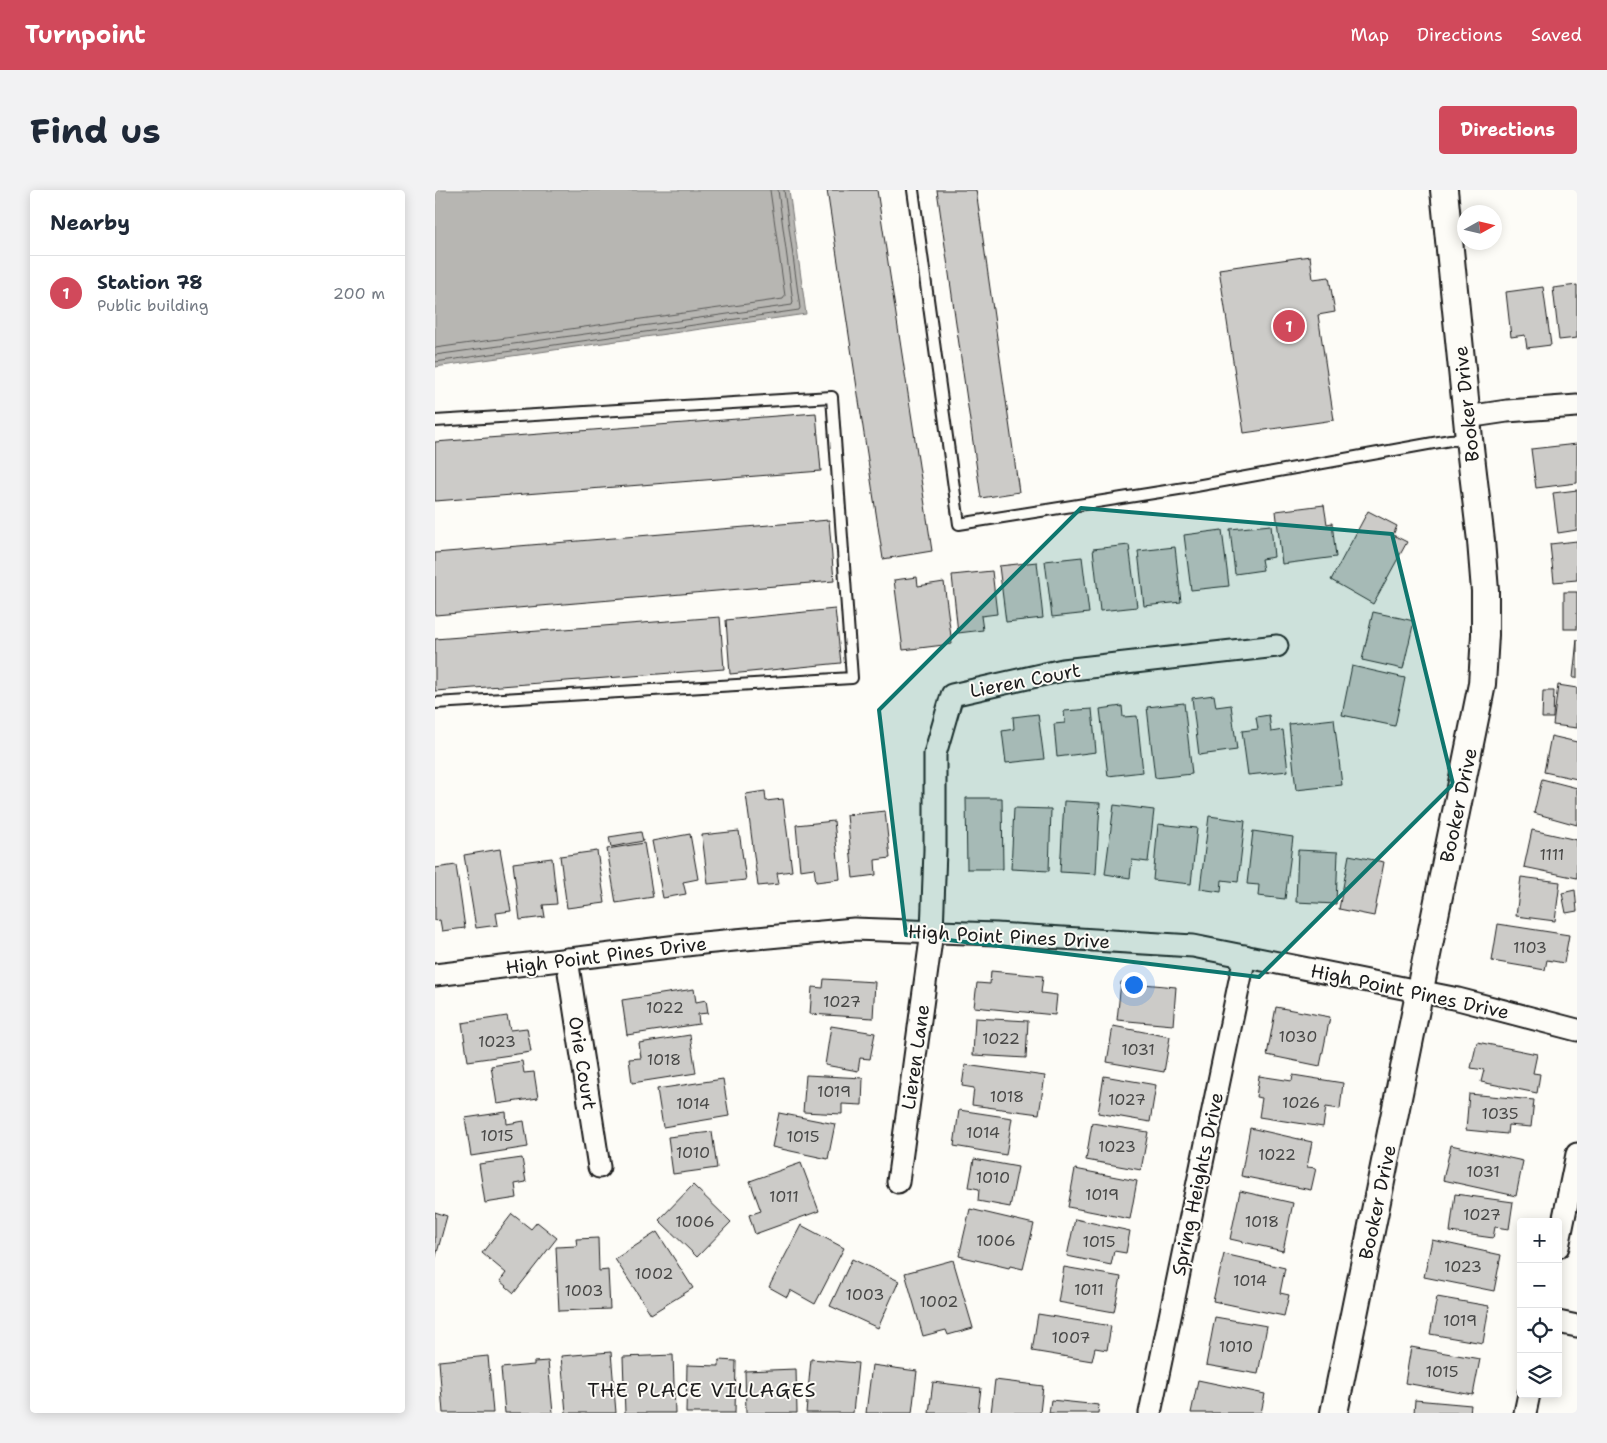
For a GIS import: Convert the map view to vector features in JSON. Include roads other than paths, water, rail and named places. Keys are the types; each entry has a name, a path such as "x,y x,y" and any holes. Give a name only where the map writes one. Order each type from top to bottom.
{"street":[{"name":"Booker Drive","path":"1334,1413 1481,684 1485,635 1485,591 1444,190"},
{"path":"1468,428 1507,411 1577,406"},
{"name":"Lieren Court","path":"932,932 935,850 935,754 952,694 1063,670 1277,646"},
{"name":"High Point Pines Drive","path":"435,975 703,943 854,929 1006,935 1193,946 1458,999 1577,1030"},
{"name":"Lieren Lane","path":"898,1182 932,932"},
{"name":"Spring Heights Drive","path":"1150,1413 1245,956"},
{"name":"Orie Court","path":"567,959 599,1167"},
{"path":"1562,1227 1577,1154"},
{"path":"1562,1323 1577,1326"},
{"path":"1525,1413 1528,1398"}],"lane":[{"path":"913,190 959,524 1185,488 1450,440 1468,428"},
{"path":"435,421 832,397 852,678 435,703"}],"water":[{"path":"435,190 789,190 806,314 435,367"}],"place":[{"name":"Station 78","path":"1289,326"}],"district":[{"name":"THE PLACE VILLAGES","path":"702,1390"}]}
